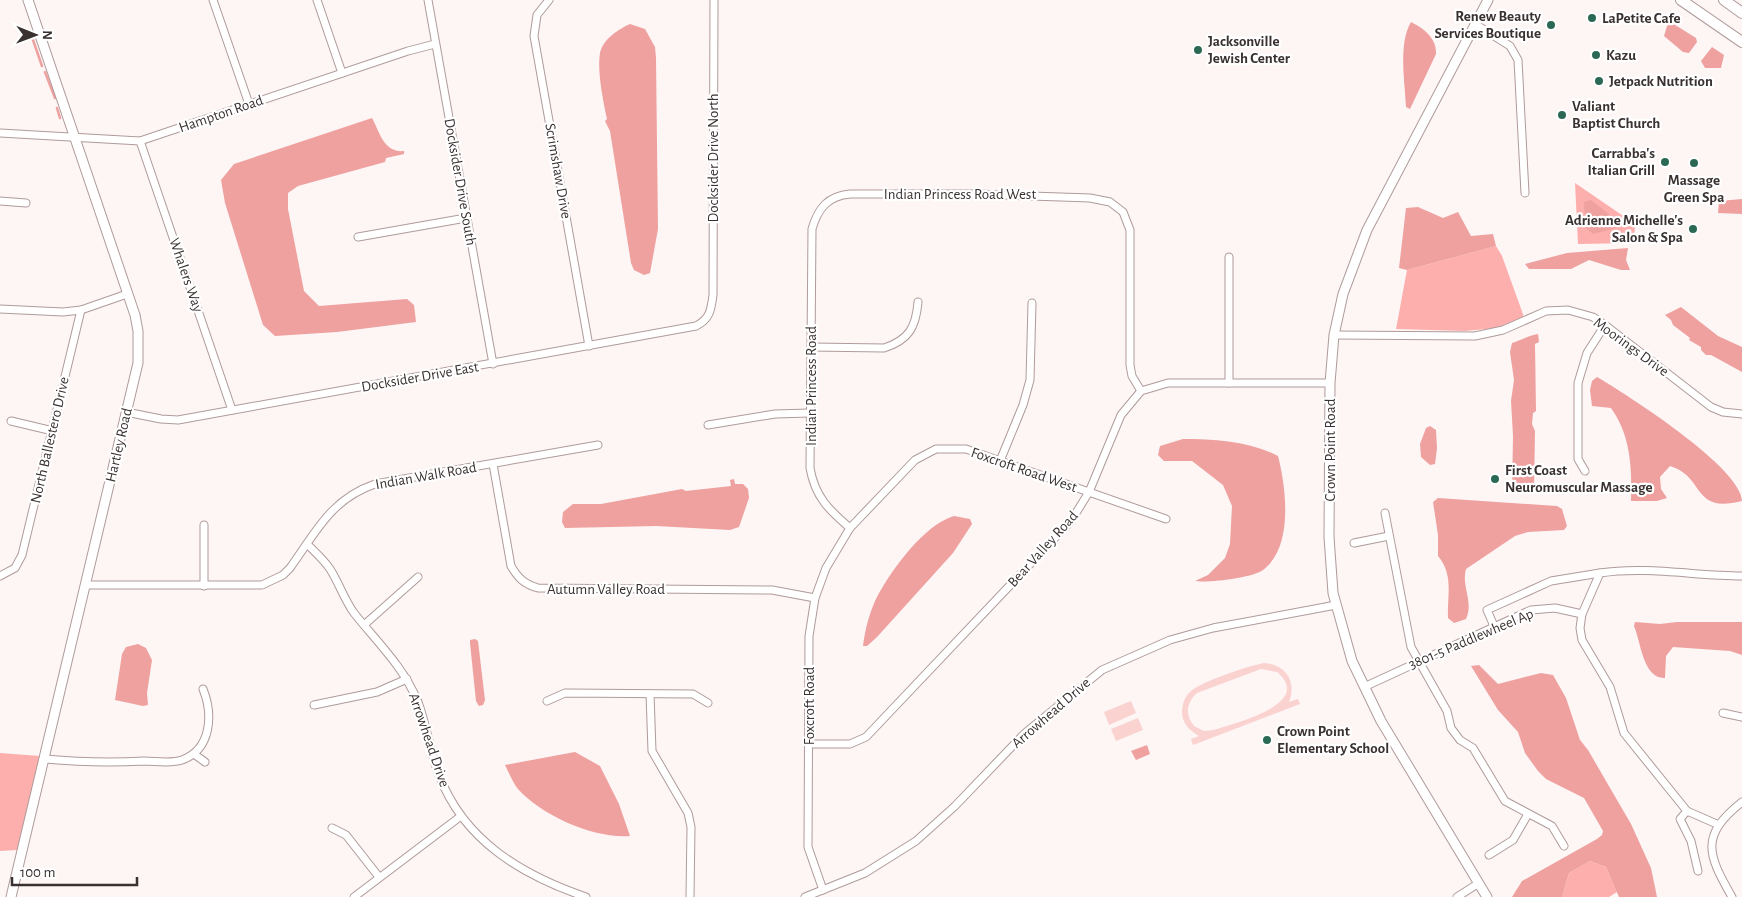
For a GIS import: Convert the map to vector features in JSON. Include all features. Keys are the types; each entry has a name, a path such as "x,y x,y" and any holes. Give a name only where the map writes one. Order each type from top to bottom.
{"main road":[{"path":"1681,0 1742,42"},
{"path":"1724,0 1742,13"}],"street":[{"name":"Hartley Road","path":"11,897 138,363 139,346 136,323 127,294 28,0"},
{"path":"213,0 248,104"},
{"path":"317,0 342,73"},
{"name":"Docksider Drive South","path":"428,0 492,364"},
{"name":"Scrimshaw Drive","path":"549,0 537,15 534,36 589,346"},
{"name":"Docksider Drive North","path":"710,316 712,295 714,0"},
{"name":"Crown Point Road","path":"1487,897 1381,721 1364,687 1350,655 1336,605 1330,567 1329,537 1330,384 1334,335 1343,294 1367,230 1488,0"},
{"path":"1476,24 1510,46 1518,60 1525,192"},
{"name":"Hampton Road","path":"0,133 140,141 408,50 435,44"},
{"name":"Whalers Way","path":"140,141 232,410"},
{"name":"Indian Princess Road West","path":"812,229 822,206 831,198 850,194 1072,196 1110,202 1123,212 1130,230 1130,365 1132,376 1141,391"},
{"path":"0,201 26,203"},
{"path":"358,237 466,218"},
{"name":"Indian Princess Road","path":"812,229 810,468 813,484 826,507 850,528"},
{"path":"1229,257 1229,383"},
{"path":"0,309 63,312 81,310 127,294"},
{"path":"811,347 884,348 896,344 905,338 913,328 918,302"},
{"path":"1000,461 1023,405 1030,380 1032,303"},
{"name":"North Ballestero Drive","path":"0,576 15,568 22,555 81,310"},
{"name":"Moorings Drive","path":"1334,335 1489,334 1504,330 1535,315 1557,310 1580,312 1605,325 1711,407 1723,412 1742,414"},
{"name":"Docksider Drive East","path":"126,412 170,420 232,410 696,326 710,316"},
{"path":"1585,471 1578,459 1578,384 1587,354 1605,325"},
{"path":"1141,391 1168,384 1330,384"},
{"name":"Bear Valley Road","path":"809,744 850,744 866,736 1071,522 1088,492 1121,415 1141,391"},
{"path":"708,425 775,414 810,413"},
{"path":"11,421 53,431"},
{"name":"Indian Walk Road","path":"85,585 251,586 272,582 290,568 328,513 338,503 361,489 375,484 598,445"},
{"name":"Foxcroft Road West","path":"850,528 915,460 924,454 949,448 966,449 1166,519"},
{"name":"Autumn Valley Road","path":"493,464 511,566 517,577 526,585 538,588 772,590 815,598"},
{"path":"1385,513 1411,647 1447,711 1451,728 1460,740 1474,748 1505,801 1552,826 1564,846"},
{"path":"204,525 204,586"},
{"name":"Foxcroft Road","path":"822,890 808,847 809,636 815,598 826,568 850,528"},
{"path":"1354,544 1390,536"},
{"name":"Arrowhead Drive","path":"307,544 331,570 347,601 390,654 407,679 418,703 438,774 460,816 495,852 526,873 586,897"},
{"path":"1494,626 1487,610 1551,581 1628,569 1704,576 1742,576"},
{"path":"1600,573 1582,614 1582,640 1610,688 1624,733 1687,810 1719,825"},
{"path":"364,624 418,577"},
{"name":"Arrowhead Drive","path":"806,897 865,873 916,841 955,806 1024,734 1102,670 1170,640 1213,628 1336,605"},
{"name":"3801-5 Paddlewheel Ap","path":"1364,687 1531,610 1555,608 1582,614"},
{"path":"314,705 377,692 407,679"},
{"path":"45,760 123,764 181,760 194,754 204,740 209,726 209,704 203,689"},
{"path":"547,700 565,693 693,694 708,703"},
{"path":"650,694 652,751 688,813 691,828 690,897"},
{"path":"1723,713 1742,717"},
{"path":"194,754 205,762"},
{"path":"1732,897 1714,866 1711,856 1714,837 1719,825 1742,802"},
{"path":"1687,810 1680,819 1690,841 1698,871"},
{"path":"1489,855 1513,840 1528,814"},
{"path":"354,897 460,816"},
{"path":"332,828 346,835 379,877"},
{"path":"1458,897 1479,883"}],"shaded area":[{"path":"1411,22 1432,38 1436,54 1410,109 1406,107 1403,52 1407,31"},
{"path":"1672,23 1696,38 1697,42 1689,53 1683,52 1664,36 1667,26"},
{"path":"630,24 645,29 655,47 656,58 658,229 650,273 644,275 634,270 631,263 610,131 605,121 607,119 599,68 600,53 604,43 616,32"},
{"path":"1712,47 1724,55 1721,68 1705,68 1701,61"},
{"path":"372,118 383,141 392,149 404,151 404,154 386,158 385,162 298,186 288,193 288,209 304,291 319,306 407,299 414,305 416,322 337,332 275,336 263,325 225,203 221,180 234,164"},
{"path":"1575,183 1635,224 1634,243 1578,244"},
{"path":"1742,199 1742,214 1718,213 1719,201"},
{"path":"1591,200 1619,222 1619,227 1593,234 1585,227 1584,202"},
{"path":"1418,207 1443,218 1458,212 1471,236 1493,234 1496,246 1407,270 1399,268 1406,208"},
{"path":"1496,246 1502,256 1524,317 1496,328 1465,331 1396,329 1407,270"},
{"path":"1628,248 1626,260 1630,270 1621,270 1589,260 1571,269 1529,269 1525,264 1567,253"},
{"path":"1681,307 1718,336 1742,347 1742,372 1711,355 1706,355 1701,350 1701,347 1689,340 1690,338 1673,325 1671,320 1665,315"},
{"path":"1538,334 1539,342 1535,344 1536,411 1533,413 1532,424 1535,431 1534,490 1519,494 1512,492 1513,436 1511,401 1514,380 1510,352 1512,343"},
{"path":"1597,377 1656,415 1704,452 1737,487 1742,501 1726,504 1714,503 1706,499 1681,471 1670,466 1660,477 1661,489 1667,498 1657,501 1631,501 1629,453 1623,430 1611,408 1592,406 1590,390 1592,381"},
{"path":"1430,426 1436,430 1437,448 1435,464 1430,465 1421,457 1420,444 1426,428"},
{"path":"1183,439 1244,444 1278,456 1285,500 1283,532 1280,547 1273,560 1263,570 1230,579 1195,581 1208,575 1225,558 1230,544 1232,506 1223,485 1192,461 1164,461 1158,455 1160,446"},
{"path":"734,479 735,484 743,484 748,489 749,498 739,527 730,530 656,526 565,528 562,522 563,512 573,504 601,504 682,489 686,491 731,486 730,480"},
{"path":"1438,498 1557,506 1562,509 1567,526 1564,530 1528,532 1515,536 1466,569 1465,582 1469,606 1468,613 1466,619 1454,623 1448,618 1448,578 1443,563 1438,556 1438,535 1433,502"},
{"path":"954,516 970,519 972,524 953,553 877,637 867,646 863,646 873,607 892,573 921,538 932,528"},
{"path":"1635,622 1660,624 1677,622 1742,622 1742,655 1730,651 1673,647 1666,656 1665,678 1658,677 1647,666 1634,626"},
{"path":"475,639 478,641 485,700 483,705 479,706 476,701 470,643 470,640"},
{"path":"138,644 146,648 152,660 147,693 148,705 143,706 115,700 122,654 126,647"},
{"path":"1264,663 1272,664 1284,671 1288,675 1292,688 1289,702 1298,699 1300,704 1193,745 1191,739 1199,736 1187,726 1182,716 1184,700 1187,695 1197,687 1226,674","holes":["1261,669 1277,672 1286,683 1286,694 1279,703 1267,710 1253,717 1214,730 1204,731 1194,726 1191,722 1188,709 1193,697 1197,693"]},
{"path":"1479,665 1498,684 1541,673 1553,675 1566,698 1580,740 1588,750 1631,824 1651,868 1657,897 1619,897 1606,867 1590,861 1569,873 1562,897 1512,897 1522,881 1597,839 1602,835 1603,831 1584,798 1546,779 1538,771 1525,753 1518,732 1498,710 1471,666"},
{"path":"1131,701 1136,713 1109,725 1104,712"},
{"path":"1138,718 1143,730 1116,741 1111,729"},
{"path":"1147,745 1150,754 1136,760 1131,751"},
{"path":"575,752 600,766 619,804 630,836 601,834 555,817 528,799 518,789 505,765"},
{"path":"0,753 40,756 17,850 0,851"},
{"path":"1590,861 1606,867 1617,892 1609,897 1562,897 1569,873"}],"waterway":[{"path":"33,40 42,66"},
{"path":"45,72 55,98"},
{"path":"57,108 60,118"}],"place":[{"name":"LaPetite Cafe","path":"1592,18"},
{"name":"Renew Beauty Services Boutique","path":"1551,25"},
{"name":"Jacksonville Jewish Center","path":"1198,50"},
{"name":"Kazu","path":"1596,55"},
{"name":"Jetpack Nutrition","path":"1599,81"},
{"name":"Valiant Baptist Church","path":"1562,115"},
{"name":"Carrabba's Italian Grill","path":"1665,162"},
{"name":"Massage Green Spa","path":"1694,163"},
{"name":"Adrienne Michelle's Salon & Spa","path":"1693,229"},
{"name":"First Coast Neuromuscular Massage","path":"1495,479"},
{"name":"Crown Point Elementary School","path":"1267,740"}]}
